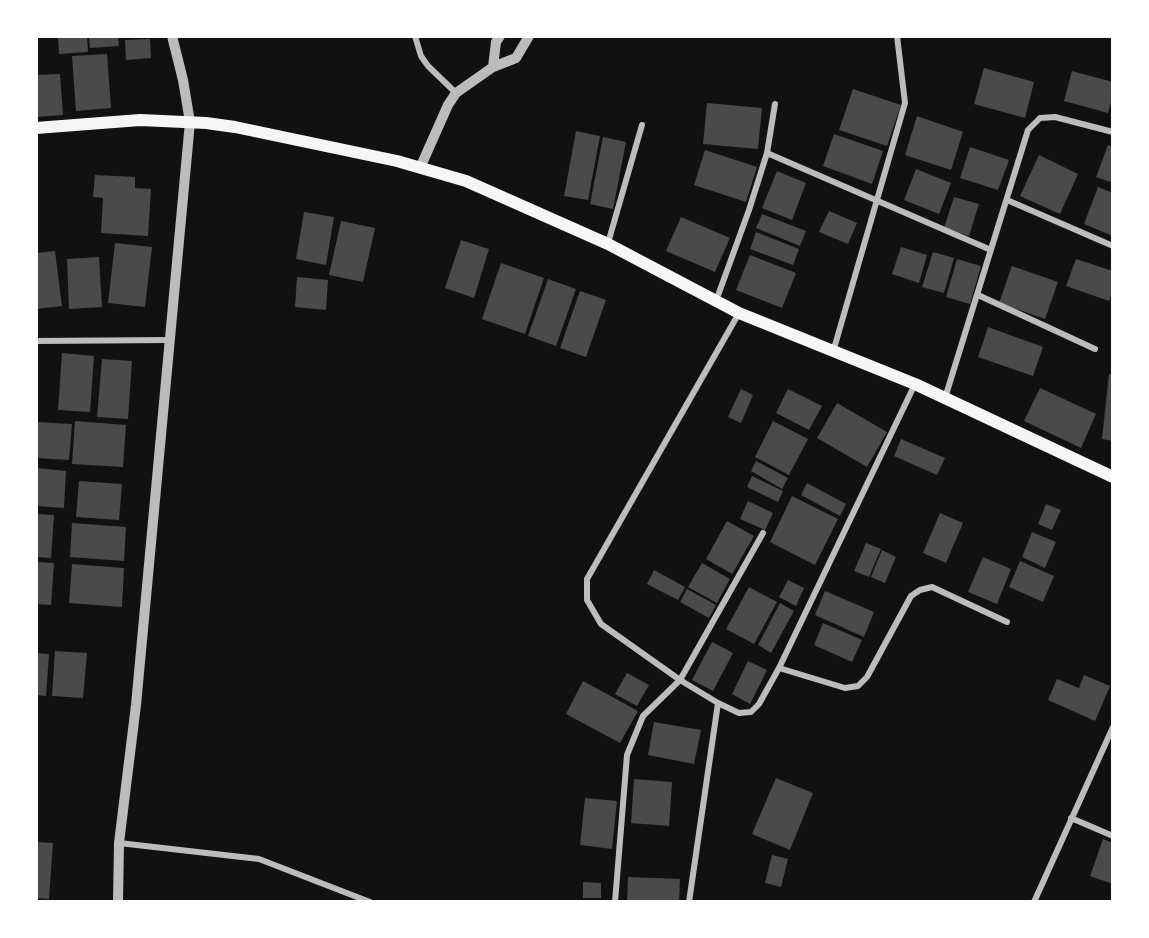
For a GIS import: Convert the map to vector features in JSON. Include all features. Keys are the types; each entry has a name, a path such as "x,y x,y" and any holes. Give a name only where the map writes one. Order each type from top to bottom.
{"main road":[{"path":"36,128 140,120 235,127 420,168 466,181 608,244 738,313 915,384 1113,477"}],"street":[{"path":"118,902 119,843 136,705 190,122 172,36"},
{"path":"415,36 428,66 456,93"},
{"path":"493,67 496,42 500,36"},
{"path":"420,168 448,105 456,93 493,67 516,58 530,36"},
{"path":"833,352 905,103 897,36"},
{"path":"716,301 767,153 775,104"},
{"path":"945,398 1028,130 1040,118 1055,117 1113,132"},
{"path":"608,244 642,124"},
{"path":"767,153 991,250"},
{"path":"1007,200 1113,246"},
{"path":"978,295 1095,349"},
{"path":"738,313 587,579 587,600 601,624 680,680 739,713 751,712 759,704 779,668 915,384"},
{"path":"36,341 170,340"},
{"path":"615,902 627,755 643,716 680,680 763,533"},
{"path":"779,668 845,688 858,686 867,677 911,596 920,590 932,588 1007,622"},
{"path":"689,902 718,703"},
{"path":"1034,902 1071,818 1111,737 1113,727"},
{"path":"1071,818 1113,836"},
{"path":"119,843 259,859 369,902"}],"building":[{"path":"58,36 87,36 88,52 59,54"},
{"path":"89,36 118,36 119,46 90,48"},
{"path":"150,39 151,58 126,60 125,40"},
{"path":"107,54 111,108 76,111 72,56"},
{"path":"984,68 1034,82 1025,118 974,104"},
{"path":"1072,71 1113,82 1113,95 1108,113 1064,101"},
{"path":"60,74 63,115 36,117 36,75"},
{"path":"853,89 901,105 887,146 839,130"},
{"path":"707,103 762,108 758,149 703,144"},
{"path":"917,116 963,132 951,170 905,155"},
{"path":"576,131 600,136 588,200 564,196"},
{"path":"834,134 883,151 872,184 823,166"},
{"path":"603,137 626,142 613,209 590,204"},
{"path":"1108,145 1113,147 1113,183 1096,177"},
{"path":"970,147 1009,160 998,190 960,178"},
{"path":"705,150 757,167 746,202 694,185"},
{"path":"1039,155 1078,174 1060,214 1020,196"},
{"path":"916,169 951,183 939,214 904,200"},
{"path":"777,171 806,183 792,220 762,208"},
{"path":"95,175 135,177 135,188 151,189 148,236 101,233 103,198 93,197"},
{"path":"1098,187 1113,193 1113,236 1084,224"},
{"path":"954,197 979,204 969,236 944,228"},
{"path":"829,211 857,223 848,244 819,232"},
{"path":"304,212 334,217 326,265 296,259"},
{"path":"762,214 806,231 800,246 756,228"},
{"path":"681,217 730,238 715,272 666,251"},
{"path":"341,221 375,228 363,282 329,275"},
{"path":"756,232 799,249 793,265 750,249"},
{"path":"461,240 489,249 474,298 445,288"},
{"path":"115,243 152,247 145,307 108,303"},
{"path":"901,247 927,255 919,283 892,274"},
{"path":"55,251 62,306 36,309 36,253"},
{"path":"933,252 954,258 944,293 922,287"},
{"path":"750,255 796,273 782,308 736,290"},
{"path":"99,257 102,307 69,309 67,259"},
{"path":"957,259 981,266 970,304 946,297"},
{"path":"1076,259 1113,271 1113,290 1109,301 1066,286"},
{"path":"501,263 544,278 525,334 482,319"},
{"path":"1012,266 1058,282 1045,319 999,303"},
{"path":"297,277 328,280 326,310 295,307"},
{"path":"548,279 576,289 556,346 528,336"},
{"path":"580,291 606,300 586,357 560,348"},
{"path":"988,327 1043,347 1033,376 978,357"},
{"path":"62,353 94,356 90,412 58,410"},
{"path":"102,359 132,361 128,419 97,417"},
{"path":"1109,374 1113,375 1113,441 1102,439"},
{"path":"1040,388 1096,414 1081,448 1024,421"},
{"path":"741,389 753,395 741,423 728,417"},
{"path":"788,389 822,406 809,430 776,413"},
{"path":"837,403 887,432 867,467 817,438"},
{"path":"75,421 126,425 123,467 72,464"},
{"path":"773,421 808,439 789,475 755,457"},
{"path":"36,422 72,424 69,460 36,458"},
{"path":"901,439 945,458 937,475 894,456"},
{"path":"756,461 788,478 782,489 751,471"},
{"path":"36,468 66,471 64,508 36,506"},
{"path":"752,476 783,491 778,502 747,487"},
{"path":"79,481 122,484 119,520 76,517"},
{"path":"807,483 846,504 840,516 801,495"},
{"path":"792,496 838,519 815,565 770,542"},
{"path":"748,501 773,513 765,530 740,519"},
{"path":"1046,504 1061,510 1052,530 1038,524"},
{"path":"940,513 963,523 946,563 923,553"},
{"path":"36,514 54,515 51,558 36,557"},
{"path":"727,521 754,536 732,574 706,559"},
{"path":"72,523 126,527 124,561 70,557"},
{"path":"1032,532 1056,542 1045,568 1022,557"},
{"path":"866,543 881,549 869,577 854,571"},
{"path":"882,550 896,557 885,583 871,577"},
{"path":"983,557 1011,569 997,604 968,592"},
{"path":"1020,561 1054,576 1043,602 1009,587"},
{"path":"36,562 54,563 51,605 36,604"},
{"path":"702,563 730,579 717,603 688,587"},
{"path":"72,564 124,568 122,607 69,603"},
{"path":"654,570 685,587 678,600 647,584"},
{"path":"788,580 804,588 796,606 779,597"},
{"path":"749,587 777,602 754,644 726,629"},
{"path":"687,589 716,605 709,618 680,602"},
{"path":"825,591 874,612 864,637 815,615"},
{"path":"780,603 794,611 771,653 758,645"},
{"path":"823,623 862,640 852,662 814,645"},
{"path":"712,642 733,653 713,691 692,680"},
{"path":"55,651 87,653 83,698 52,696"},
{"path":"36,653 49,654 46,696 36,695"},
{"path":"748,661 767,670 750,704 732,694"},
{"path":"627,673 649,685 637,706 615,694"},
{"path":"1084,675 1110,686 1095,721 1048,700 1057,679 1079,688"},
{"path":"583,681 638,711 620,743 566,714"},
{"path":"654,722 701,730 694,764 648,755"},
{"path":"776,778 813,793 790,850 752,834"},
{"path":"634,779 672,782 669,826 631,823"},
{"path":"585,798 617,801 612,849 580,845"},
{"path":"1103,839 1113,843 1113,884 1090,876"},
{"path":"36,842 53,843 49,899 36,898"},
{"path":"772,855 788,859 781,887 765,883"},
{"path":"628,877 680,879 679,902 627,902"},
{"path":"583,882 601,883 601,898 583,898"}]}
